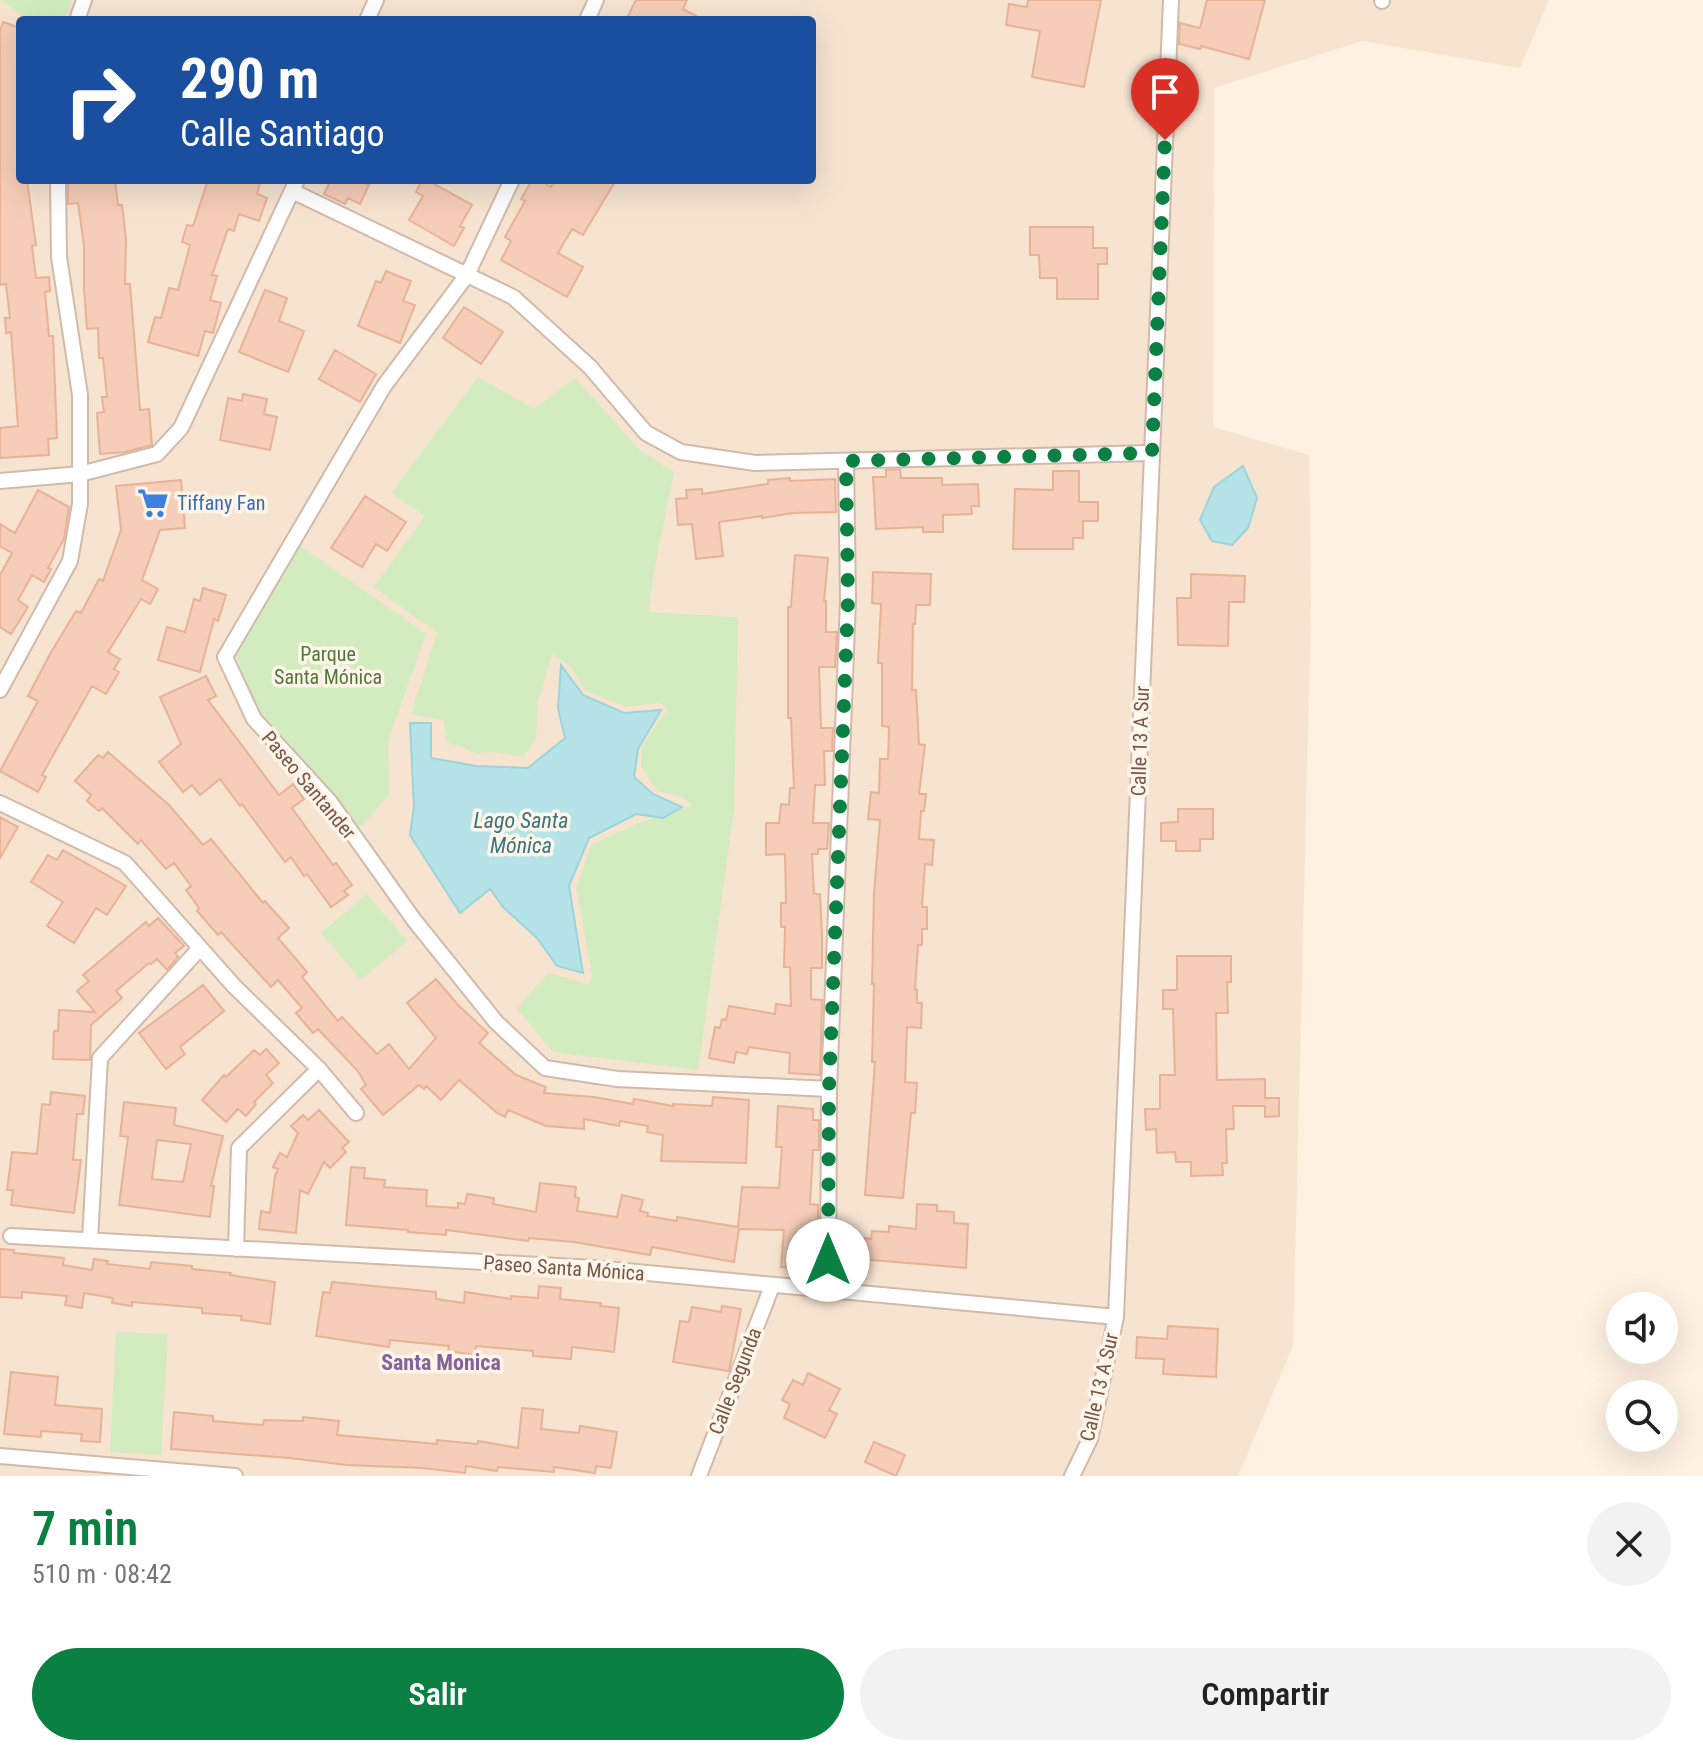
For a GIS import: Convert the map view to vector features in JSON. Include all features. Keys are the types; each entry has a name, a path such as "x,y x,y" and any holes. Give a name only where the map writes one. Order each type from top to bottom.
{"street":[{"name":"Calle 13 A Sur","path":"1072,1476 1090,1439 1116,1317 1171,0"},
{"path":"0,690 70,561 80,504 80,395 59,257 58,184"},
{"path":"467,275 510,184"},
{"path":"0,481 80,474 157,454 181,428 294,186 513,297 590,367 646,433 681,452 755,463 1152,453"},
{"name":"Paseo Santander","path":"467,275 384,386 225,657 254,719 330,802 414,920 496,1022 545,1068 617,1079 829,1089"},
{"path":"828,1291 829,1089 848,600 846,461"},
{"path":"0,803 125,863 234,986 319,1069 356,1113"},
{"path":"90,1240 100,1058 200,948"},
{"path":"236,1249 239,1148 319,1069"},
{"name":"Paseo Santa Mónica","path":"11,1236 594,1268 1116,1317"},
{"name":"Calle Segunda","path":"699,1476 772,1286"},
{"path":"0,1456 235,1476"}],"shaded area":[{"path":"0,0 1549,0 1520,68 1362,41 1214,88 1213,427 1309,455 1311,605 1293,1346 1238,1476 0,1476"}],"green space":[{"path":"0,0 72,0 66,16 24,16"},
{"path":"478,377 534,409 575,378 641,451 674,472 649,612 738,617 734,809 698,1070 553,1052 517,1009 548,973 589,984 592,976 576,888 591,845 638,823 693,806 683,797 657,791 641,766 642,746 667,710 661,703 625,707 585,690 571,667 552,654 537,705 536,740 523,757 494,752 476,753 447,742 443,720 411,714 437,633 374,587 425,516 391,493"},
{"name":"Parque Santa Mónica","path":"299,545 426,634 388,741 389,795 360,827 334,794 261,717 235,654"},
{"path":"367,894 407,941 361,980 321,933"},
{"path":"116,1332 168,1334 161,1455 110,1452"}],"water":[{"path":"1243,466 1257,498 1248,528 1232,545 1212,541 1200,520 1214,487"},
{"name":"Lago Santa Mónica","path":"561,665 583,695 624,713 661,710 638,749 634,777 653,794 682,807 663,818 636,814 589,838 569,886 583,973 557,966 537,938 504,908 490,889 460,913 410,835 414,806 410,723 431,723 431,758 476,766 528,768 565,738 558,708"}],"building":[{"path":"636,0 687,0 683,9 696,16 628,16"},
{"path":"1028,0 1101,0 1084,87 1032,77 1040,31 1006,25 1009,4 1027,7"},
{"path":"1207,0 1265,0 1249,59 1201,46 1200,49 1179,44 1180,23 1200,28"},
{"path":"3,22 16,27 16,184 28,184 36,245 32,246 36,278 49,277 50,291 45,292 49,336 53,336 57,438 48,439 49,455 0,458 0,428 18,426 11,332 6,333 5,318 10,318 6,284 0,285 0,31"},
{"path":"68,184 115,184 118,205 122,205 126,239 125,284 130,284 140,410 149,409 152,445 100,454 97,413 104,412 102,397 107,397 103,358 99,358 98,328 87,329 84,245 78,203 68,204"},
{"path":"207,184 260,184 257,194 267,198 259,221 239,214 234,231 228,229 212,275 217,276 210,300 221,303 213,333 205,331 198,356 148,342 155,317 161,318 169,288 178,290 190,245 182,242 187,225 193,226"},
{"path":"329,184 369,185 360,204 348,198 345,204 324,194"},
{"path":"420,184 434,184 472,205 460,226 464,228 454,246 409,220 423,196 416,192"},
{"path":"530,184 551,187 553,184 614,184 583,235 572,229 558,253 583,267 567,297 501,260 511,241 505,237 525,201 521,199"},
{"path":"1030,227 1093,227 1093,248 1107,248 1107,264 1098,264 1098,299 1057,299 1057,278 1040,278 1039,255 1030,255"},
{"path":"386,271 411,281 403,301 415,305 400,343 358,326 376,281 381,283"},
{"path":"265,290 287,298 279,321 304,331 288,372 239,352"},
{"path":"464,307 503,332 481,364 443,338"},
{"path":"335,350 376,374 360,402 319,379"},
{"path":"243,394 267,399 264,414 277,417 270,450 220,440 228,398 242,401"},
{"path":"900,469 901,478 942,478 942,485 978,484 979,506 971,506 972,514 943,515 943,532 923,532 923,527 876,529 873,477 886,477 886,470"},
{"path":"1053,471 1079,471 1079,502 1098,502 1098,521 1083,521 1083,538 1073,538 1073,549 1013,549 1015,489 1053,490"},
{"path":"790,478 790,481 835,479 836,512 793,513 719,522 723,556 696,559 692,524 678,525 676,499 687,498 686,490 702,489 702,494"},
{"path":"181,480 185,528 160,530 142,580 158,589 150,604 141,599 108,652 120,659 114,669 119,672 106,694 92,686 42,775 46,777 38,792 0,771 38,701 28,696 50,654 76,611 81,613 99,579 103,581 121,530 116,486"},
{"path":"38,490 69,507 64,539 44,582 32,575 18,600 28,607 11,634 0,627 0,575 12,553 0,546 0,524 15,533"},
{"path":"365,496 406,522 387,551 376,544 362,567 331,548"},
{"path":"795,555 828,558 824,601 826,632 837,632 835,667 819,667 821,728 833,728 832,751 824,751 825,785 815,785 813,823 829,823 827,849 818,849 818,854 812,854 814,894 820,894 822,936 822,968 811,968 811,999 822,1000 820,1075 789,1073 790,1053 749,1047 747,1054 736,1052 734,1063 709,1058 715,1027 720,1028 722,1019 726,1020 729,1006 775,1014 776,1004 791,1006 790,967 784,967 785,927 781,927 781,903 786,903 785,854 766,855 766,823 779,823 781,804 789,805 790,788 794,788 791,718 788,718 788,607 791,607"},
{"path":"873,572 931,574 930,605 916,605 913,624 912,690 916,690 919,744 925,745 919,794 926,794 919,839 934,840 932,865 925,864 922,907 927,907 927,929 922,929 922,945 918,945 915,990 917,1003 922,1003 921,1028 907,1027 905,1082 917,1083 903,1198 865,1195 875,1062 872,1062 872,984 874,893 880,820 868,819 871,792 879,793 880,759 888,759 889,727 882,726 882,663 878,663 881,604 872,603"},
{"path":"1191,574 1245,576 1244,602 1229,602 1228,646 1178,645 1177,598 1191,598"},
{"path":"203,588 226,595 218,621 214,619 200,672 158,660 167,627 185,632 194,599 200,601"},
{"path":"206,676 216,696 208,700 279,795 293,784 304,799 292,808 333,865 336,863 352,885 344,891 348,895 331,907 291,857 285,862 220,779 200,795 192,785 183,792 159,762 181,744 160,697"},
{"path":"108,752 169,805 203,845 211,839 263,903 265,901 289,928 278,938 307,972 302,977 338,1021 342,1017 377,1054 389,1044 409,1069 436,1038 407,1003 436,979 488,1033 479,1043 516,1075 546,1087 544,1093 633,1104 634,1099 673,1106 712,1106 713,1097 749,1100 746,1163 661,1161 663,1135 647,1132 648,1126 620,1121 619,1126 584,1119 584,1129 546,1126 508,1110 505,1117 459,1080 441,1100 426,1086 424,1089 419,1085 383,1115 361,1089 366,1085 357,1070 318,1029 313,1033 296,1013 302,1008 278,980 271,987 221,932 218,935 197,911 199,908 186,890 191,886 174,863 166,869 141,840 138,844 102,808 99,811 87,801 91,795 75,781 98,755 103,758"},
{"path":"1178,809 1213,809 1213,839 1200,839 1200,851 1176,851 1176,841 1161,841 1161,823 1178,822"},
{"path":"0,817 18,827 0,858"},
{"path":"63,850 126,886 107,915 96,908 74,943 47,926 63,902 31,882 48,855 57,860"},
{"path":"158,918 184,946 175,953 178,957 167,970 157,959 149,963 116,991 122,998 91,1025 90,1060 53,1059 54,1031 58,1031 59,1010 95,1012 77,991 89,981 83,975 146,922 149,926"},
{"path":"1177,956 1231,956 1231,982 1227,982 1228,1013 1216,1013 1217,1080 1265,1079 1265,1098 1279,1098 1279,1116 1265,1117 1265,1106 1233,1106 1234,1129 1226,1129 1227,1163 1222,1163 1223,1175 1191,1176 1191,1162 1176,1162 1175,1152 1157,1153 1156,1129 1146,1130 1145,1109 1160,1109 1160,1075 1175,1075 1173,1009 1163,1009 1163,990 1177,990"},
{"path":"203,985 224,1011 180,1047 185,1054 166,1069 139,1033"},
{"path":"266,1049 279,1063 266,1075 273,1083 254,1102 256,1104 246,1116 238,1109 226,1122 202,1100 224,1075 226,1077 254,1050 260,1055"},
{"path":"51,1092 85,1096 83,1114 77,1114 73,1160 81,1160 74,1213 11,1205 13,1190 7,1190 12,1152 37,1154 42,1104 50,1105"},
{"path":"124,1102 176,1108 174,1125 223,1136 211,1186 214,1186 210,1217 119,1205 128,1137 120,1136","holes":["157,1140 191,1144 183,1182 152,1179"]},
{"path":"778,1106 813,1109 813,1120 819,1120 819,1150 813,1150 810,1204 818,1205 818,1231 812,1231 809,1269 781,1267 784,1230 739,1229 734,1262 652,1247 650,1255 574,1242 529,1238 528,1241 446,1230 446,1235 346,1225 351,1167 365,1168 364,1178 385,1180 384,1187 427,1190 426,1206 458,1208 458,1203 465,1204 467,1194 494,1198 493,1204 536,1212 540,1183 576,1187 575,1197 579,1198 577,1211 617,1217 622,1195 643,1200 640,1211 648,1213 647,1216 677,1221 677,1217 738,1227 742,1187 779,1188 782,1147 776,1147"},
{"path":"319,1110 349,1142 342,1148 346,1152 330,1168 324,1162 308,1194 300,1190 296,1233 259,1229 261,1211 270,1213 278,1169 273,1167 280,1153 287,1157 298,1133 291,1126 303,1115 308,1120"},
{"path":"917,1204 937,1205 937,1211 954,1212 954,1223 968,1224 966,1268 861,1259 864,1238 871,1239 872,1231 889,1232 889,1226 916,1229"},
{"path":"0,1249 64,1258 63,1265 92,1270 94,1259 108,1261 107,1264 150,1269 151,1262 192,1266 192,1269 275,1282 270,1324 241,1320 242,1316 202,1313 202,1308 112,1303 113,1298 84,1293 82,1308 65,1305 67,1296 22,1292 22,1298 0,1297"},
{"path":"332,1282 436,1292 436,1299 464,1303 465,1292 511,1299 511,1296 538,1298 539,1286 561,1288 560,1299 619,1308 614,1352 572,1347 571,1359 533,1356 533,1351 476,1346 475,1355 448,1351 449,1346 390,1340 389,1347 316,1336 323,1292 330,1293"},
{"path":"722,1306 741,1309 729,1371 673,1362 680,1321 689,1322 692,1307 721,1312"},
{"path":"1168,1326 1218,1329 1216,1377 1163,1374 1164,1359 1136,1358 1137,1337 1167,1339"},
{"path":"11,1372 58,1377 55,1405 102,1409 100,1442 81,1441 82,1434 41,1431 41,1437 4,1434"},
{"path":"808,1373 840,1389 829,1410 837,1414 825,1438 784,1418 790,1404 782,1400 793,1380 803,1385"},
{"path":"522,1408 543,1410 541,1429 579,1433 580,1426 617,1432 611,1468 596,1466 595,1473 554,1467 554,1472 498,1467 497,1471 466,1466 465,1473 171,1449 174,1412 213,1416 213,1421 263,1425 264,1420 303,1421 303,1417 339,1421 337,1435 437,1444 437,1440 477,1444 478,1441 518,1448"},
{"path":"874,1442 905,1455 896,1476 865,1462"}],"place":[{"name":"Tiffany Fan","path":"153,503"}],"district":[{"name":"Santa Monica","path":"441,1362"}],"route":[{"path":"828,1260 829,1089 848,600 846,461 1152,453 1165,140"}]}
